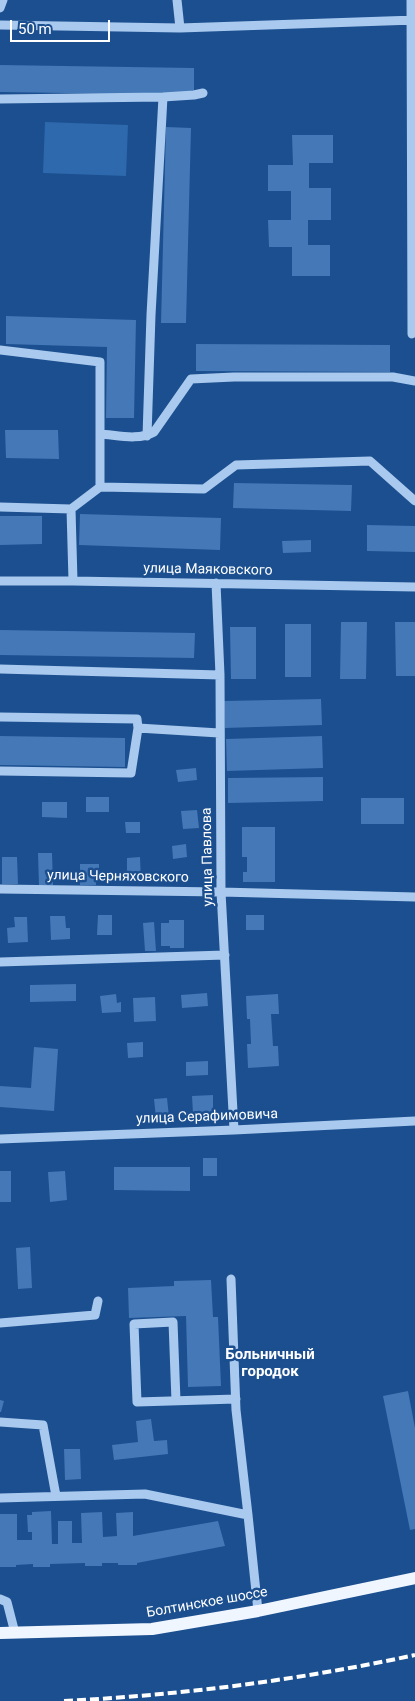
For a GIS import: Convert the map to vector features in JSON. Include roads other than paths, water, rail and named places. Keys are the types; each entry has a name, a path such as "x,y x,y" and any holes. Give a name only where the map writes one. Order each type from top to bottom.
{"main road":[{"name":"Болтинское шоссе","path":"0,1633 152,1629 258,1611 415,1578"}],"street":[{"path":"0,8 3,0"},
{"path":"178,0 180,28"},
{"path":"411,0 413,20 412,334"},
{"path":"0,25 180,28 413,20"},
{"path":"0,99 163,97 203,93"},
{"path":"147,436 151,315 163,97"},
{"path":"0,350 100,362 100,487"},
{"path":"100,434 132,437 147,436 154,432 190,379 234,377 393,377 415,381"},
{"path":"0,507 71,509 100,487 204,489 236,465 370,461 415,501"},
{"path":"71,509 73,581"},
{"name":"улица Маяковского","path":"0,581 415,587"},
{"name":"улица Павлова","path":"216,583 220,675 219,733 222,892 234,1130"},
{"path":"0,670 220,675"},
{"path":"0,717 137,719 138,728 131,773 0,771"},
{"path":"138,728 219,733"},
{"name":"улица Черняховского","path":"0,889 222,892 415,898"},
{"path":"0,962 225,955"},
{"name":"улица Серафимовича","path":"0,1139 415,1121"},
{"path":"231,1278 236,1399 258,1611"},
{"path":"0,1323 95,1315 98,1301"},
{"path":"176,1401 173,1322 134,1324 137,1402 176,1401 236,1399"},
{"path":"0,1422 43,1425 56,1496"},
{"path":"0,1498 145,1494 248,1515"},
{"path":"2,1601 15,1633"}],"railway":[{"path":"64,1701 152,1695 240,1685 328,1672 415,1655"}],"district":[{"name":"Больничный городок","path":"270,1364"}]}
